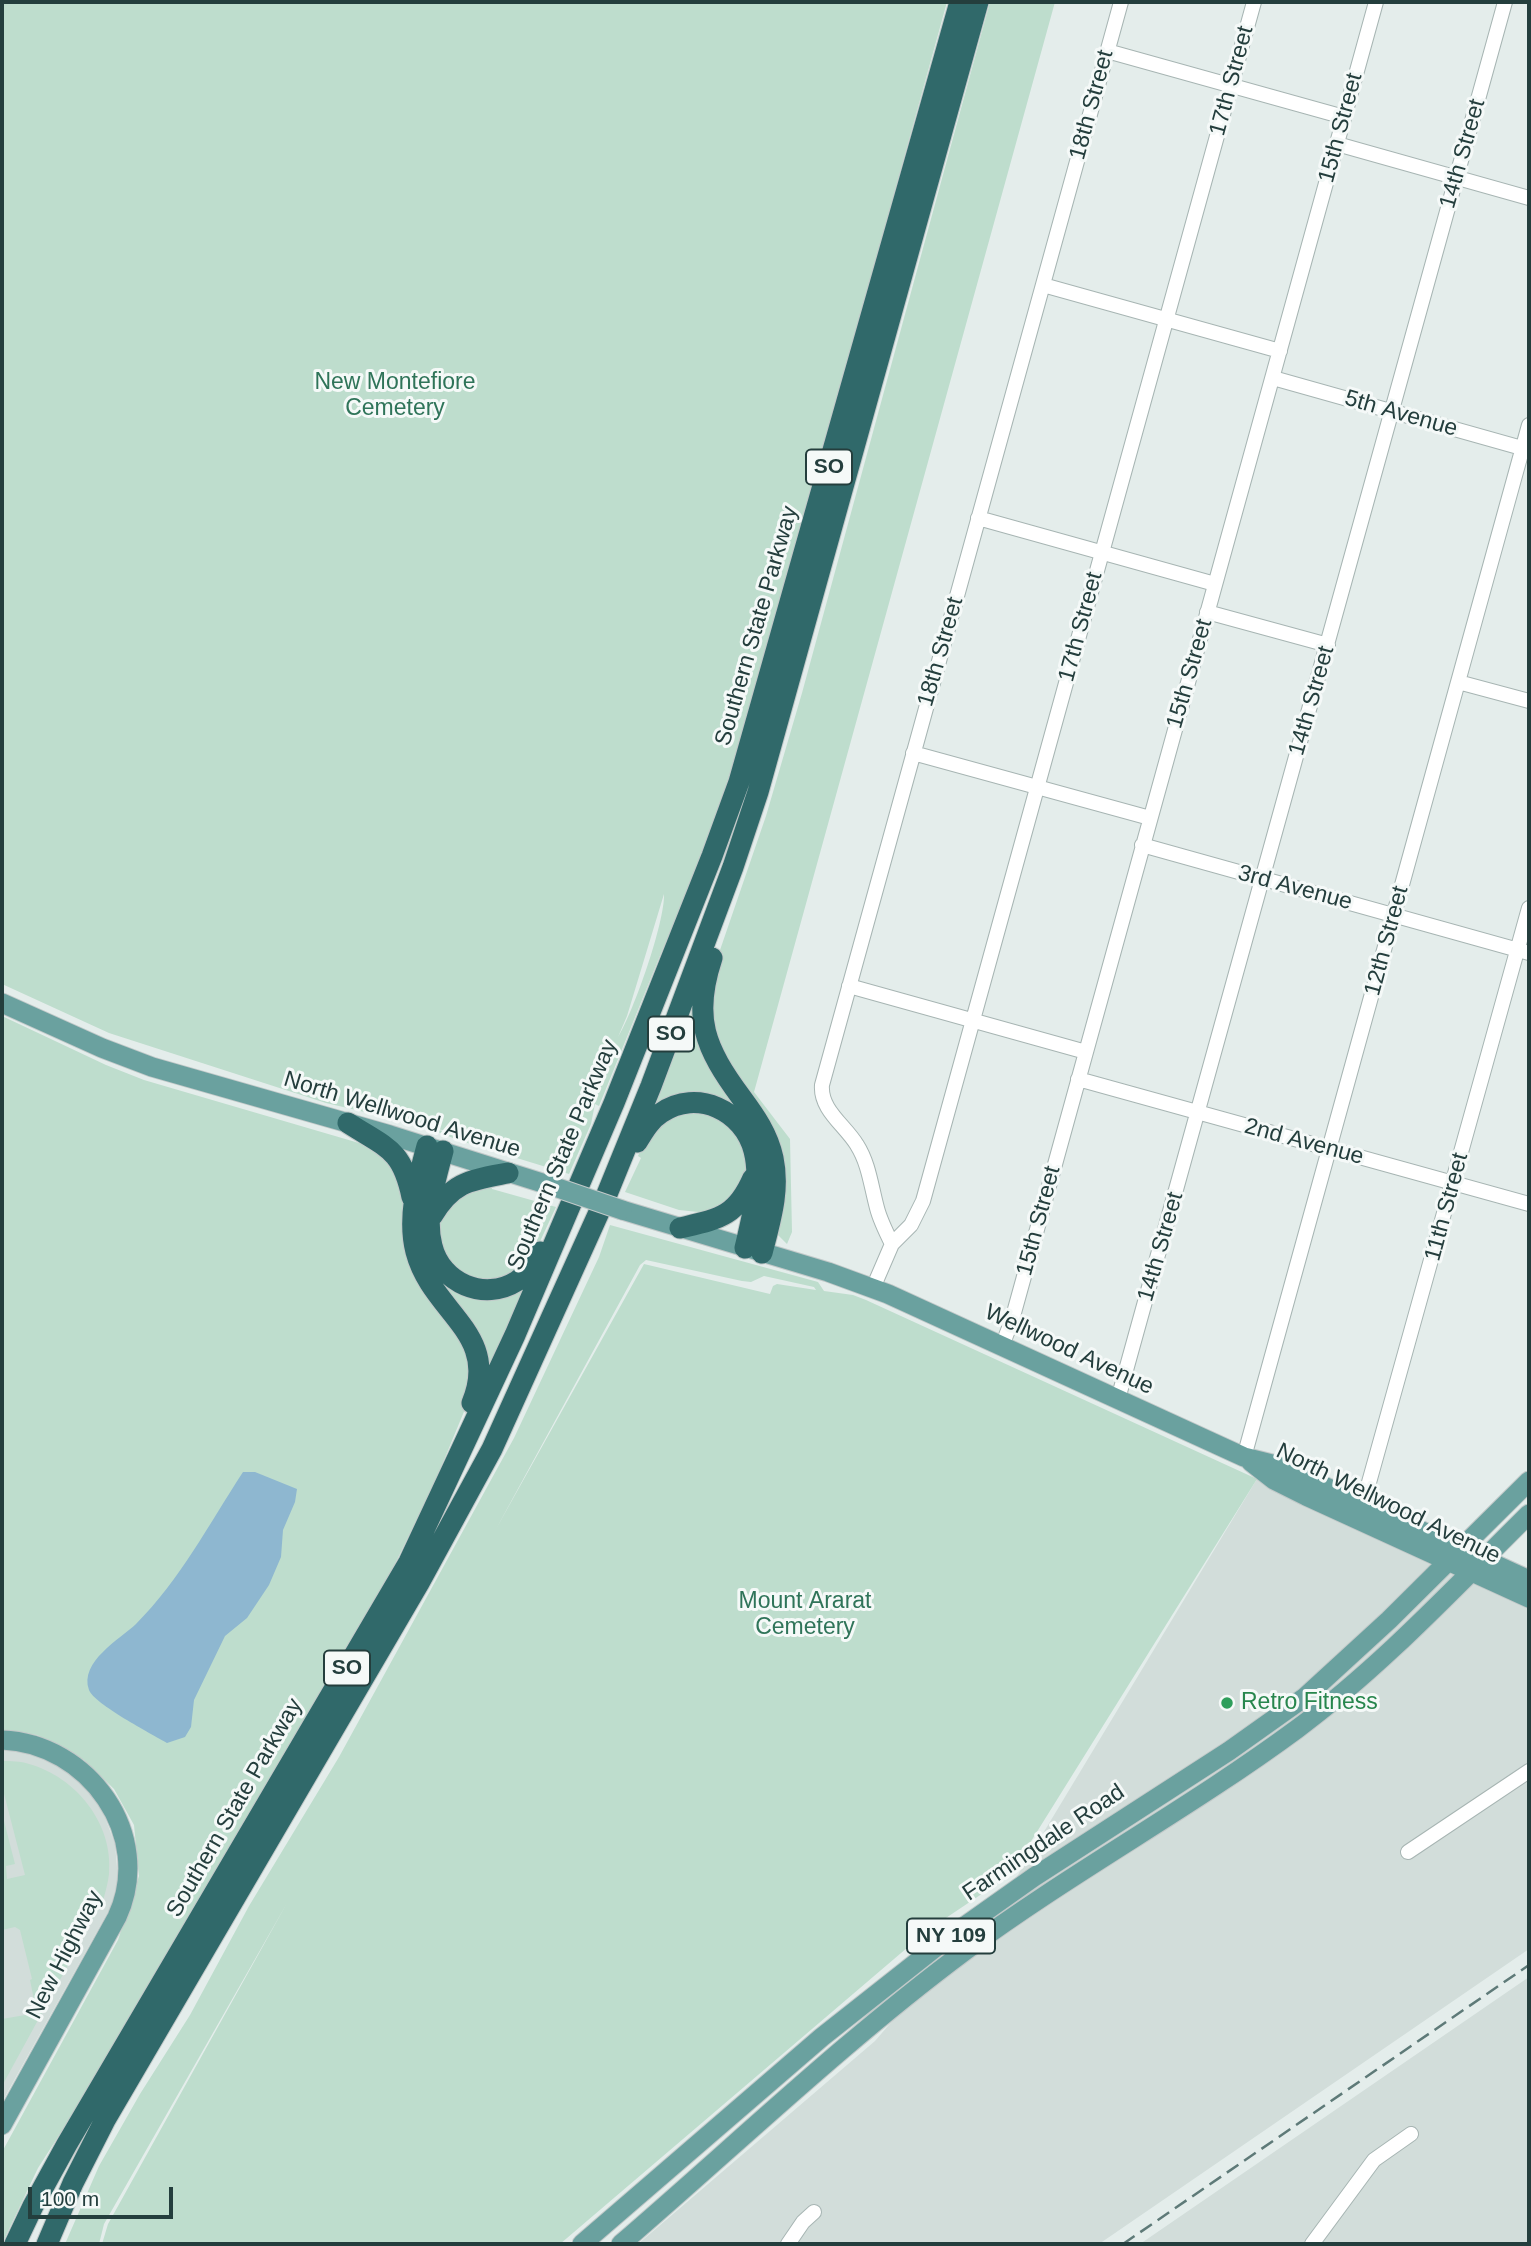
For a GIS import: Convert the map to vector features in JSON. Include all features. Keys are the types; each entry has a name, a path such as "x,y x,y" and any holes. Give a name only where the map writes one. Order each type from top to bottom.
{"highway":[{"name":"Southern State Parkway","path":"15,2244 67,2144 409,1562 458,1460 586,1171 652,1010 739,782 960,2"},
{"name":"Southern State Parkway","path":"47,2244 73,2183 105,2120 412,1595 492,1449 614,1204 651,1086 733,867 777,729 978,2"},
{"path":"733,867 716,948 706,979 703,1016 713,1056 761,1124 772,1153 775,1195 754,1250"},
{"path":"614,1204 646,1128 658,1114 682,1103 712,1105 735,1118 751,1142 757,1170 754,1250"},
{"path":"348,1123 400,1160 407,1174 414,1204"},
{"path":"435,1149 429,1221 431,1241 435,1255 451,1277 474,1289 492,1290 518,1280 533,1264 586,1171"},
{"path":"435,1149 414,1204 412,1232 419,1260 437,1295 473,1340 480,1358 478,1388 470,1408 458,1460"},
{"path":"680,1228 718,1220 733,1210 744,1196 757,1170"},
{"path":"429,1221 442,1200 456,1187 473,1179 508,1173"}],"main road":[{"name":"North Wellwood Avenue","path":"2,1003 123,1057 614,1204 680,1228 873,1288"},
{"name":"Wellwood Avenue","path":"873,1288 1244,1457"},
{"name":"North Wellwood Avenue","path":"1244,1457 1280,1466 1363,1504 1454,1555"},
{"name":"North Wellwood Avenue","path":"1244,1457 1274,1480 1454,1555 1529,1598"},
{"name":"Farmingdale Road","path":"582,2244 844,2019 945,1940 1034,1877 1222,1756 1305,1698 1346,1662 1529,1481"},
{"name":"Farmingdale Road","path":"621,2244 871,2024 951,1961 1030,1905 1297,1729 1376,1664 1529,1514"},
{"name":"North Wellwood Avenue","path":"1477,1566 1529,1580"},
{"name":"New Highway","path":"2,1740 29,1744 54,1752 92,1780 107,1798 118,1820 125,1843 127,1866 125,1890 114,1922 2,2125"},
{"path":"599,2244 655,2190 672,2166"}],"street":[{"name":"18th Street","path":"891,1244 877,1209 862,1153 821,1095 823,1079 1121,2"},
{"name":"17th Street","path":"891,1244 911,1225 923,1201 1254,2"},
{"name":"15th Street","path":"1002,1346 1012,1320 1376,2"},
{"name":"14th Street","path":"1118,1399 1505,2"},
{"path":"1107,51 1344,117"},
{"path":"1337,144 1529,198"},
{"path":"1043,285 1280,351"},
{"name":"5th Avenue","path":"1273,378 1526,450"},
{"name":"12th Street","path":"1244,1457 1458,682 1526,450 1529,425"},
{"path":"978,518 1215,584"},
{"path":"1208,612 1328,645"},
{"path":"1458,682 1529,701"},
{"path":"913,752 1150,818"},
{"name":"3rd Avenue","path":"1142,845 1524,952"},
{"name":"11th Street","path":"1363,1504 1453,1183 1524,952 1529,908"},
{"path":"849,986 1086,1052"},
{"name":"2nd Avenue","path":"1079,1079 1529,1204"},
{"path":"873,1288 891,1244"},
{"path":"1408,1852 1529,1771"},
{"path":"1312,2244 1374,2161 1411,2134"},
{"path":"788,2244 803,2222 814,2212"}],"shaded area":[{"path":"1257,1479 1529,1598 1529,1949 1099,2244 638,2244 875,2041 1016,1878"},
{"path":"2,1748 43,1754 75,1777 101,1807 115,1844 118,1879 111,1906 2,2102"},
{"path":"1529,1977 1529,2244 1140,2244"}],"green space":[{"name":"New Montefiore Cemetery","path":"2,2 947,2 738,760 690,886 599,1106 595,1104 591,1124 569,1174 458,1140 428,1128 468,1136 326,1103 109,1033 2,984","holes":["664,894 647,966 632,1008 618,1037 627,1016"]},
{"path":"990,2 1055,2 754,1092 790,1139 792,1232 787,1244 775,1235 708,1010 719,953 766,816 802,693"},
{"path":"698,996 741,1101 762,1197 735,1110 654,1114 657,1099"},
{"path":"2,1016 144,1080 376,1148 401,1167 410,1255 469,1342 475,1385 432,1489 389,1576 112,2053 38,2168 2,2244 2,2152 118,1940 139,1876 134,1825 114,1789 84,1760 37,1735 2,1732"},
{"path":"707,1109 740,1131 749,1174 742,1195 708,1213 679,1210 625,1192 641,1158 638,1156 658,1125 671,1116"},
{"path":"492,1184 492,1189 556,1207 529,1265 488,1286 463,1276 447,1259 439,1236 441,1213 453,1194"},
{"path":"425,1213 457,1285 528,1282 489,1375 442,1296"},
{"name":"Mount Ararat Cemetery","path":"610,1225 818,1282 824,1291 853,1295 866,1300 1257,1479 1010,1875 928,1930 560,2244 102,2244 108,2224 287,1903 104,2224 99,2244 65,2244 99,2166 190,2015 249,1906 339,1757 514,1438 599,1257","holes":["646,1260 751,1282 764,1276 814,1287 816,1290 777,1284 773,1286 770,1294 644,1264 496,1529 640,1265"]},
{"path":"2,1761 23,1762 46,1770 76,1791 98,1821 105,1838 109,1874 103,1901 2,2086 2,2019 31,2014 35,2005 30,1980 32,1979 20,1930 15,1927 2,1930 2,1813 15,1864 6,1866 7,1879 25,1875 2,1786"}],"water":[{"path":"243,1472 255,1472 297,1489 295,1502 283,1530 281,1557 269,1585 247,1618 225,1636 194,1700 191,1727 185,1737 167,1743 101,1703 89,1690 87,1680 95,1661 136,1624 167,1589"}],"railway":[{"path":"1123,2244 1529,1965"}],"place":[{"name":"Retro Fitness","path":"1227,1703"}]}
